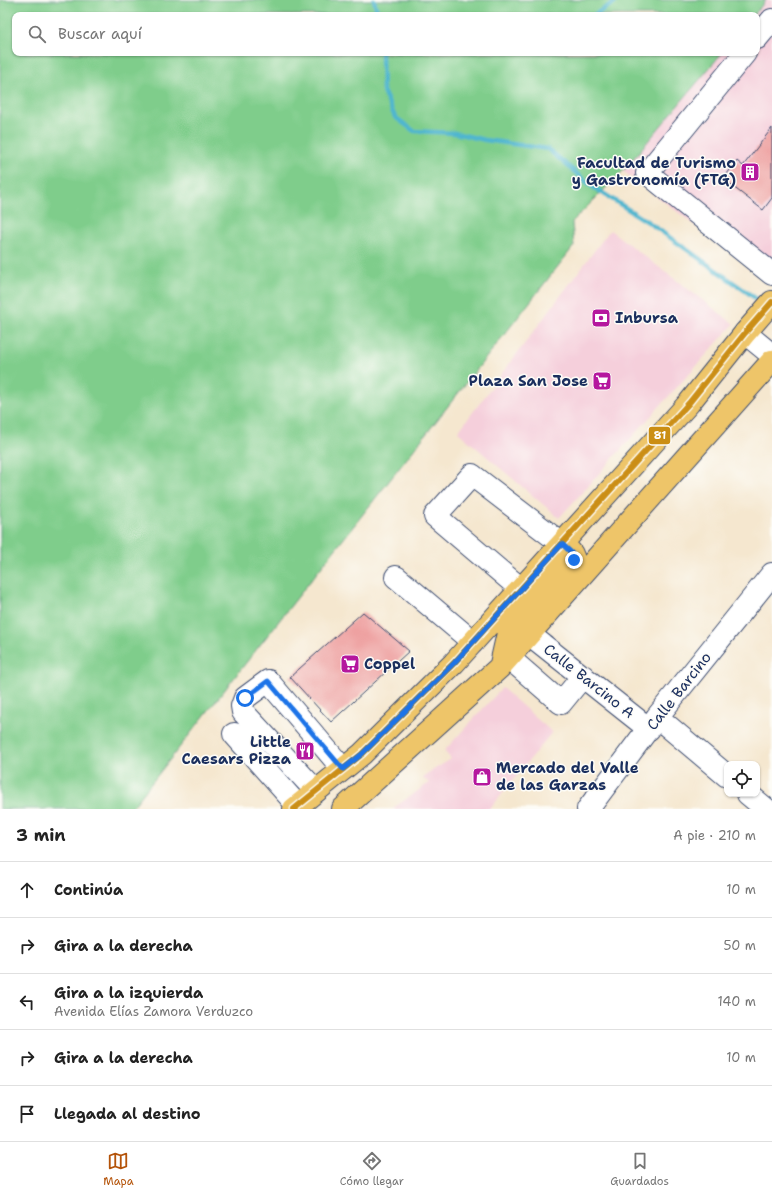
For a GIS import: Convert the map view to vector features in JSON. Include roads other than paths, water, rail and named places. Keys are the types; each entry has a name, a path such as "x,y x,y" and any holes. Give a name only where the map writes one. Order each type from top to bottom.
{"main road":[{"path":"296,808 367,748 454,663 689,403 745,333 771,304"},
{"path":"342,809 504,662 772,361"},
{"path":"504,662 508,633 573,564 573,555 562,544"}],"street":[{"path":"760,34 772,20"},
{"path":"743,56 647,173 772,274"},
{"path":"745,333 772,355"},
{"path":"521,589 435,516 472,475 562,544"},
{"name":"Calle Barcino","path":"588,809 653,723 772,574"},
{"path":"396,577 473,642"},
{"name":"Calle Barcino A","path":"529,634 583,676 653,723 724,774"},
{"path":"504,662 561,703 583,676"},
{"path":"316,792 243,712 242,706 245,698 268,681 343,769"},
{"path":"234,734 296,808"},
{"path":"752,797 766,809"}],"waterway":[{"path":"374,0 377,12"},
{"path":"599,12 618,0"},
{"path":"382,56 383,91 395,117 414,131 455,133 485,140 548,149 590,185 648,222 758,300"}],"place":[{"name":"Facultad de Turismo y Gastronomía (FTG)","path":"750,172"},
{"name":"Inbursa","path":"601,318"},
{"name":"Plaza San Jose","path":"602,381"},
{"name":"Coppel","path":"350,664"},
{"name":"Little Caesars Pizza","path":"305,751"},
{"name":"Mercado del Valle de las Garzas","path":"482,777"}]}
